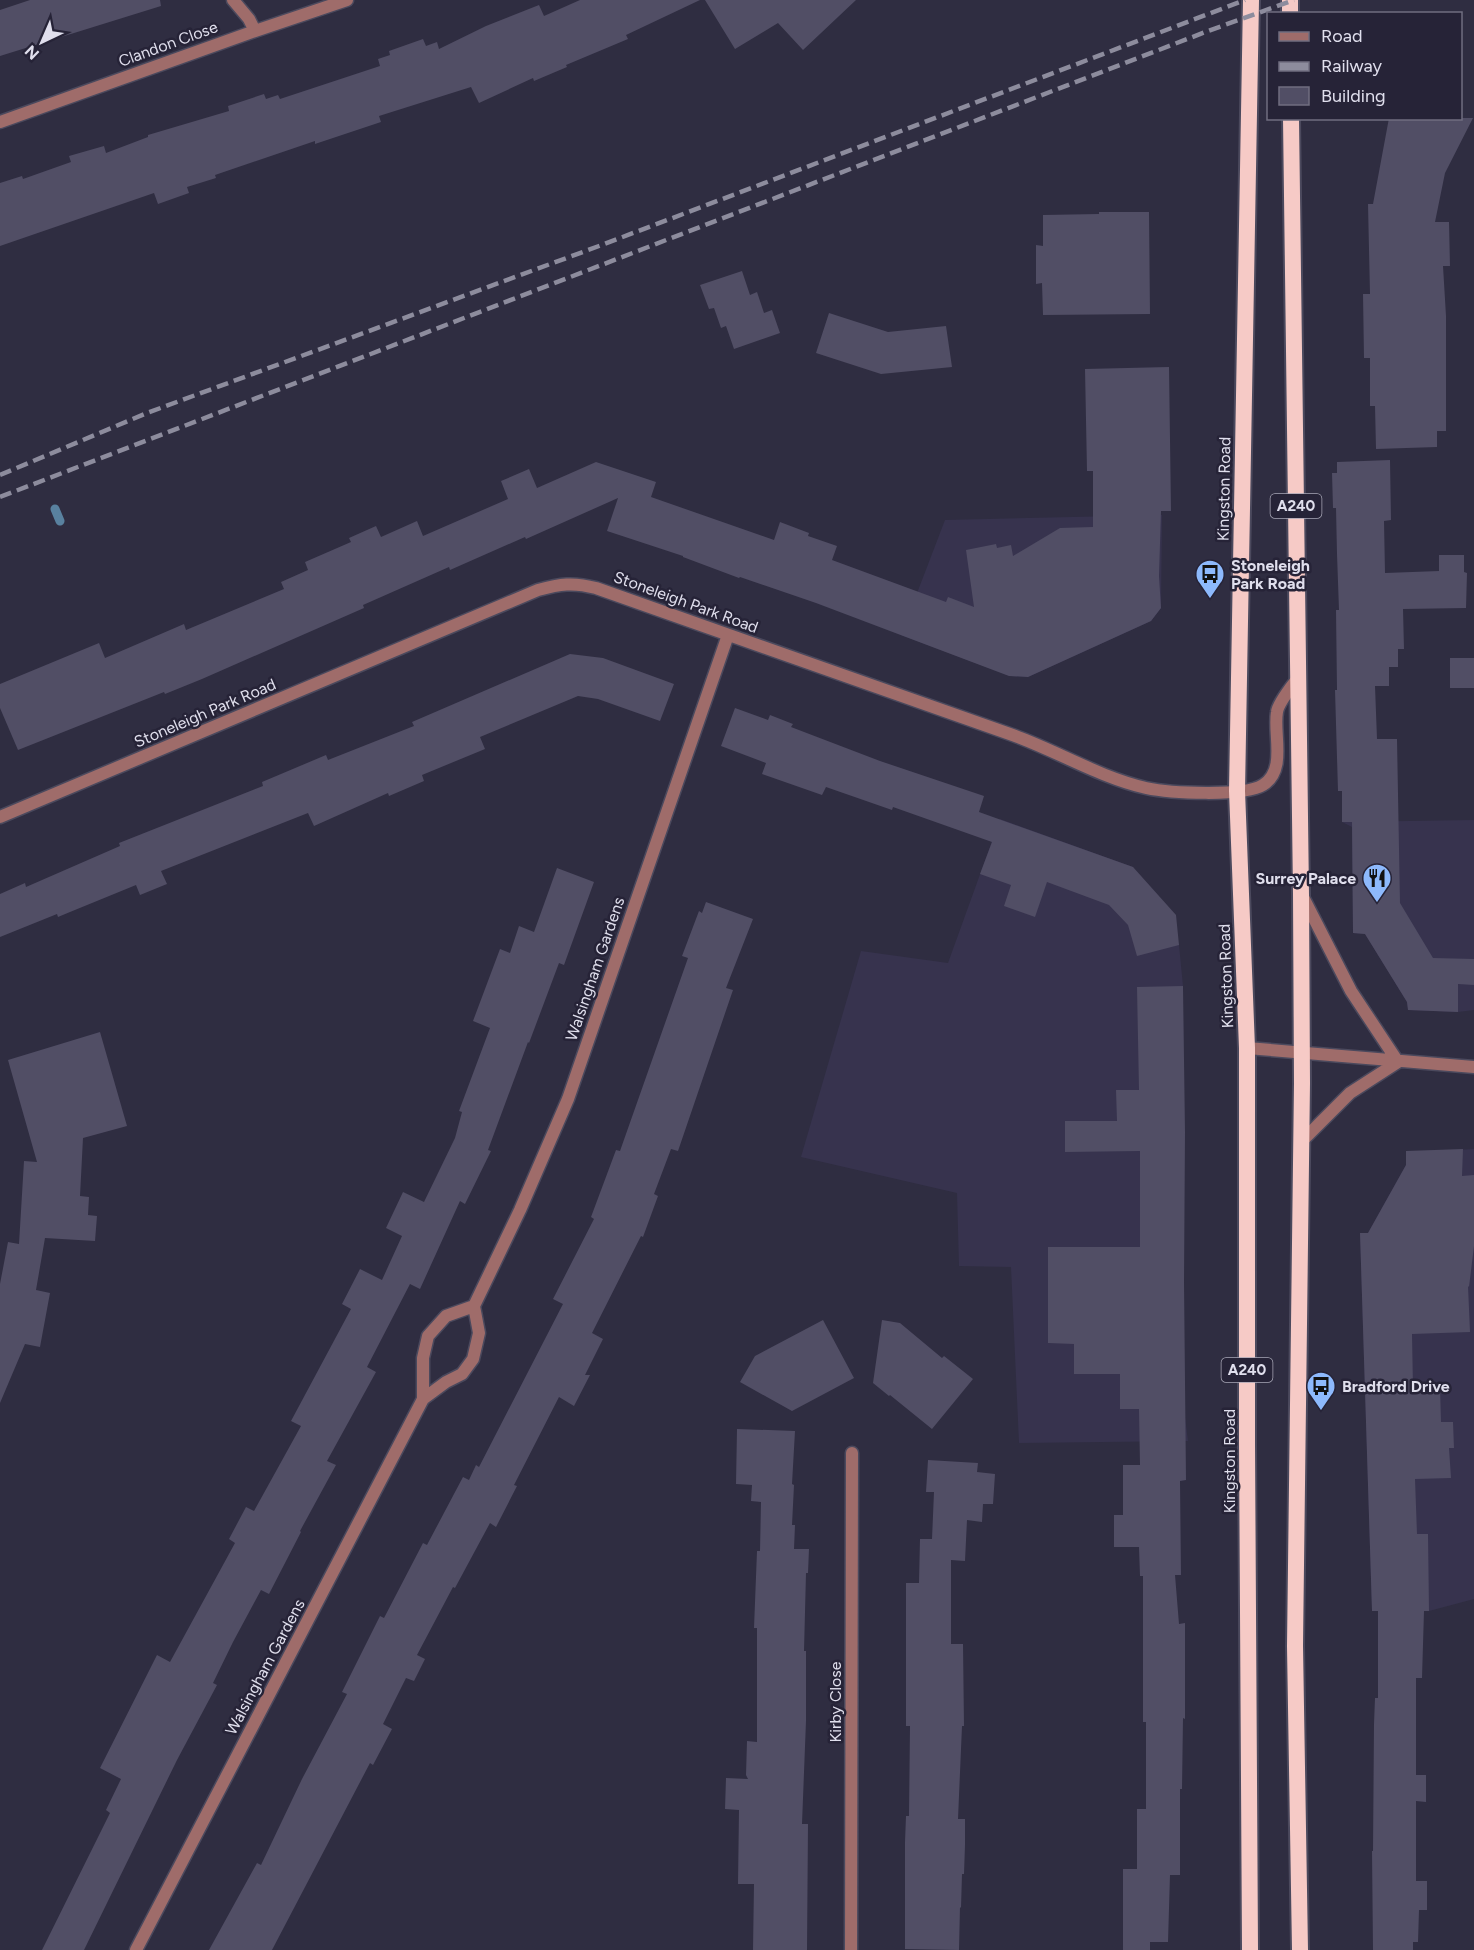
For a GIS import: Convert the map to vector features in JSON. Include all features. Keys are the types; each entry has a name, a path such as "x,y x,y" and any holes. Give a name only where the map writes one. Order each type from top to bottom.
{"highway":[{"name":"Kingston Road","path":"1250,1950 1247,1048 1237,791 1251,0"},
{"name":"A240","path":"1292,120 1302,1053 1295,1646 1300,1950"}],"street":[{"path":"233,0 249,19 255,31"},
{"name":"Clandon Close","path":"0,122 347,0"},
{"name":"Stoneleigh Park Road","path":"0,818 538,590 561,584 578,584 596,588 1021,738 1120,781 1149,788 1178,791 1237,791 1255,789 1266,783 1279,759 1277,710 1299,676"},
{"name":"Walsingham Gardens","path":"136,1950 423,1399 446,1382 462,1374 473,1359 479,1333 474,1306 520,1210 568,1099 728,635"},
{"path":"1301,894 1351,991 1398,1062"},
{"path":"1247,1048 1474,1067"},
{"path":"1301,1142 1350,1093 1398,1062"},
{"name":"Walsingham Gardens","path":"423,1399 423,1358 428,1336 446,1316 474,1306"},
{"name":"Kirby Close","path":"851,1950 852,1453"}],"shaded area":[{"path":"1162,515 1161,608 1151,621 1028,677 1010,676 901,635 945,520"},
{"path":"1000,819 1133,867 1179,945 1183,986 1184,1409 1188,1441 1019,1443 1011,1267 959,1266 957,1193 801,1157 861,951 948,963"},
{"path":"1474,820 1474,1010 1458,1012 1408,1010 1407,1002 1365,934 1353,933 1352,827 1342,822"},
{"path":"1474,1149 1474,1599 1429,1611 1372,1611 1360,1233 1368,1233 1406,1165 1406,1153"}],"building":[{"path":"30,0 160,0 161,6 0,56 0,10"},
{"path":"580,0 700,0 626,35 628,39 479,103 471,87 379,116 381,122 315,144 315,141 215,175 216,178 187,187 189,193 158,204 154,193 0,246 0,183 22,176 23,179 71,162 69,156 104,146 106,153 148,137 148,135 229,111 228,106 264,94 266,99 278,95 280,99 380,66 378,59 390,55 389,51 423,39 426,46 437,42 439,49 486,26 539,5 544,16"},
{"path":"705,0 856,0 803,50 778,23 735,49"},
{"path":"1473,118 1445,173 1435,222 1449,222 1450,266 1443,266 1446,316 1446,431 1437,431 1437,447 1376,449 1375,406 1370,406 1370,358 1364,358 1363,294 1370,294 1368,204 1373,204 1389,120"},
{"path":"1099,212 1149,212 1150,314 1043,315 1042,283 1036,284 1036,245 1043,246 1043,215 1099,214"},
{"path":"742,271 750,295 757,292 764,313 772,310 780,333 734,349 726,326 721,328 714,308 709,309 700,285"},
{"path":"829,313 888,332 946,326 952,367 881,374 816,353"},
{"path":"1169,367 1171,511 1161,511 1159,576 1161,608 1151,621 1028,677 1009,676 816,603 607,531 618,498 526,539 525,537 450,570 449,567 363,605 364,608 202,679 18,750 0,708 0,684 99,643 105,658 184,624 186,630 284,589 281,582 308,570 305,562 351,542 349,538 376,526 381,537 417,521 423,536 508,499 501,481 529,469 537,488 596,462 656,482 651,497 774,540 780,522 809,533 808,536 837,546 832,560 946,602 948,597 974,607 966,550 996,544 997,548 1011,545 1013,556 1060,528 1093,527 1093,471 1087,471 1085,369"},
{"path":"1390,460 1391,520 1384,521 1385,573 1439,571 1439,555 1464,555 1464,572 1467,573 1466,608 1403,609 1404,649 1398,649 1398,667 1389,667 1389,686 1375,686 1377,739 1397,739 1400,903 1433,958 1474,959 1474,985 1458,984 1458,1012 1408,1010 1407,1002 1365,934 1353,933 1352,822 1342,822 1342,791 1338,791 1335,690 1337,690 1336,610 1339,610 1336,508 1333,508 1332,473 1337,473 1337,462"},
{"path":"570,654 603,658 674,684 660,721 598,699 578,696 480,737 485,749 422,775 424,781 389,796 388,793 314,826 308,813 161,871 167,884 140,895 136,885 58,917 57,914 0,937 0,894 25,883 26,887 120,846 119,843 263,786 262,782 326,755 328,760 414,726 412,722"},
{"path":"1450,658 1474,658 1474,688 1450,688"},
{"path":"735,708 768,720 770,715 793,724 791,727 880,761 984,796 979,812 1133,867 1176,915 1179,945 1137,956 1128,925 1109,905 1047,882 1035,917 1004,906 1011,885 980,874 992,842 893,807 892,810 826,787 822,795 762,774 766,763 721,746"},
{"path":"557,868 594,882 564,965 559,963 528,1042 488,1150 491,1151 465,1204 460,1201 420,1289 410,1284 367,1367 376,1372 327,1461 336,1465 269,1594 261,1590 233,1642 213,1683 217,1685 177,1760 84,1950 42,1950 110,1813 106,1810 121,1779 100,1768 157,1655 170,1662 235,1543 229,1539 246,1507 254,1511 301,1426 291,1421 351,1309 342,1304 360,1269 382,1280 402,1236 386,1228 403,1192 424,1202 455,1138 462,1112 459,1111 490,1028 473,1021 500,949 510,953 519,926 534,932"},
{"path":"706,902 753,919 726,988 733,990 678,1151 671,1149 654,1194 658,1196 643,1237 641,1236 592,1333 603,1339 585,1375 590,1375 574,1406 559,1397 514,1485 517,1486 496,1527 490,1523 455,1588 453,1587 417,1655 425,1659 414,1681 406,1678 383,1724 392,1729 373,1765 370,1763 272,1950 209,1950 257,1863 261,1865 302,1779 347,1694 342,1692 380,1616 384,1618 423,1543 427,1545 463,1477 469,1480 476,1465 479,1467 563,1304 553,1299 594,1219 591,1217 616,1150 620,1151 688,958 682,956 699,911 702,913"},
{"path":"1183,986 1186,1480 1180,1481 1181,1575 1175,1575 1179,1624 1185,1623 1185,1719 1183,1718 1182,1789 1180,1789 1180,1875 1170,1875 1168,1942 1150,1942 1150,1950 1123,1950 1123,1869 1137,1869 1137,1809 1146,1809 1146,1722 1143,1722 1143,1576 1140,1576 1139,1547 1114,1547 1114,1515 1123,1515 1123,1465 1140,1465 1139,1409 1120,1409 1120,1374 1074,1374 1074,1344 1048,1343 1048,1247 1140,1247 1140,1151 1065,1152 1065,1121 1117,1121 1116,1090 1139,1090 1137,987"},
{"path":"100,1032 127,1126 83,1138 80,1196 89,1197 88,1215 97,1216 95,1241 45,1238 36,1290 50,1293 40,1347 25,1344 0,1403 0,1284 8,1242 19,1244 24,1161 37,1162 8,1060"},
{"path":"1463,1149 1462,1176 1474,1175 1474,1246 1468,1286 1470,1332 1412,1334 1413,1388 1440,1387 1441,1422 1453,1422 1454,1448 1449,1448 1451,1478 1415,1479 1417,1534 1428,1534 1429,1611 1424,1611 1422,1678 1416,1678 1416,1775 1426,1775 1426,1802 1416,1801 1416,1881 1427,1881 1427,1910 1419,1910 1418,1942 1413,1942 1413,1950 1373,1950 1372,1851 1375,1698 1378,1698 1378,1611 1372,1611 1360,1233 1368,1233 1406,1165 1406,1151"},
{"path":"823,1320 854,1378 792,1411 740,1382 755,1356"},
{"path":"882,1320 900,1323 942,1358 944,1356 973,1379 932,1429 873,1383"},
{"path":"737,1429 795,1431 792,1484 794,1485 792,1525 795,1525 794,1549 809,1549 808,1573 806,1573 804,1651 806,1651 806,1721 802,1824 808,1824 807,1950 753,1950 754,1884 738,1884 739,1810 725,1809 726,1778 748,1779 746,1775 747,1741 757,1742 757,1628 754,1628 761,1502 751,1501 752,1485 736,1484"},
{"path":"928,1460 978,1463 977,1472 995,1474 993,1504 983,1504 982,1522 967,1520 965,1561 951,1560 951,1644 963,1644 964,1726 962,1726 958,1819 965,1819 965,1845 959,1950 905,1949 905,1842 906,1816 909,1816 910,1726 906,1726 906,1583 919,1583 920,1539 932,1539 934,1492 926,1492"}],"waterway":[{"path":"55,509 60,521"}],"railway":[{"path":"0,475 147,413 599,246 1245,0"},
{"path":"0,497 1208,31 1294,0"}],"place":[{"name":"Stoneleigh Park Road","path":"1210,600"},
{"name":"Surrey Palace","path":"1377,904"},
{"name":"Bradford Drive","path":"1321,1412"}]}
